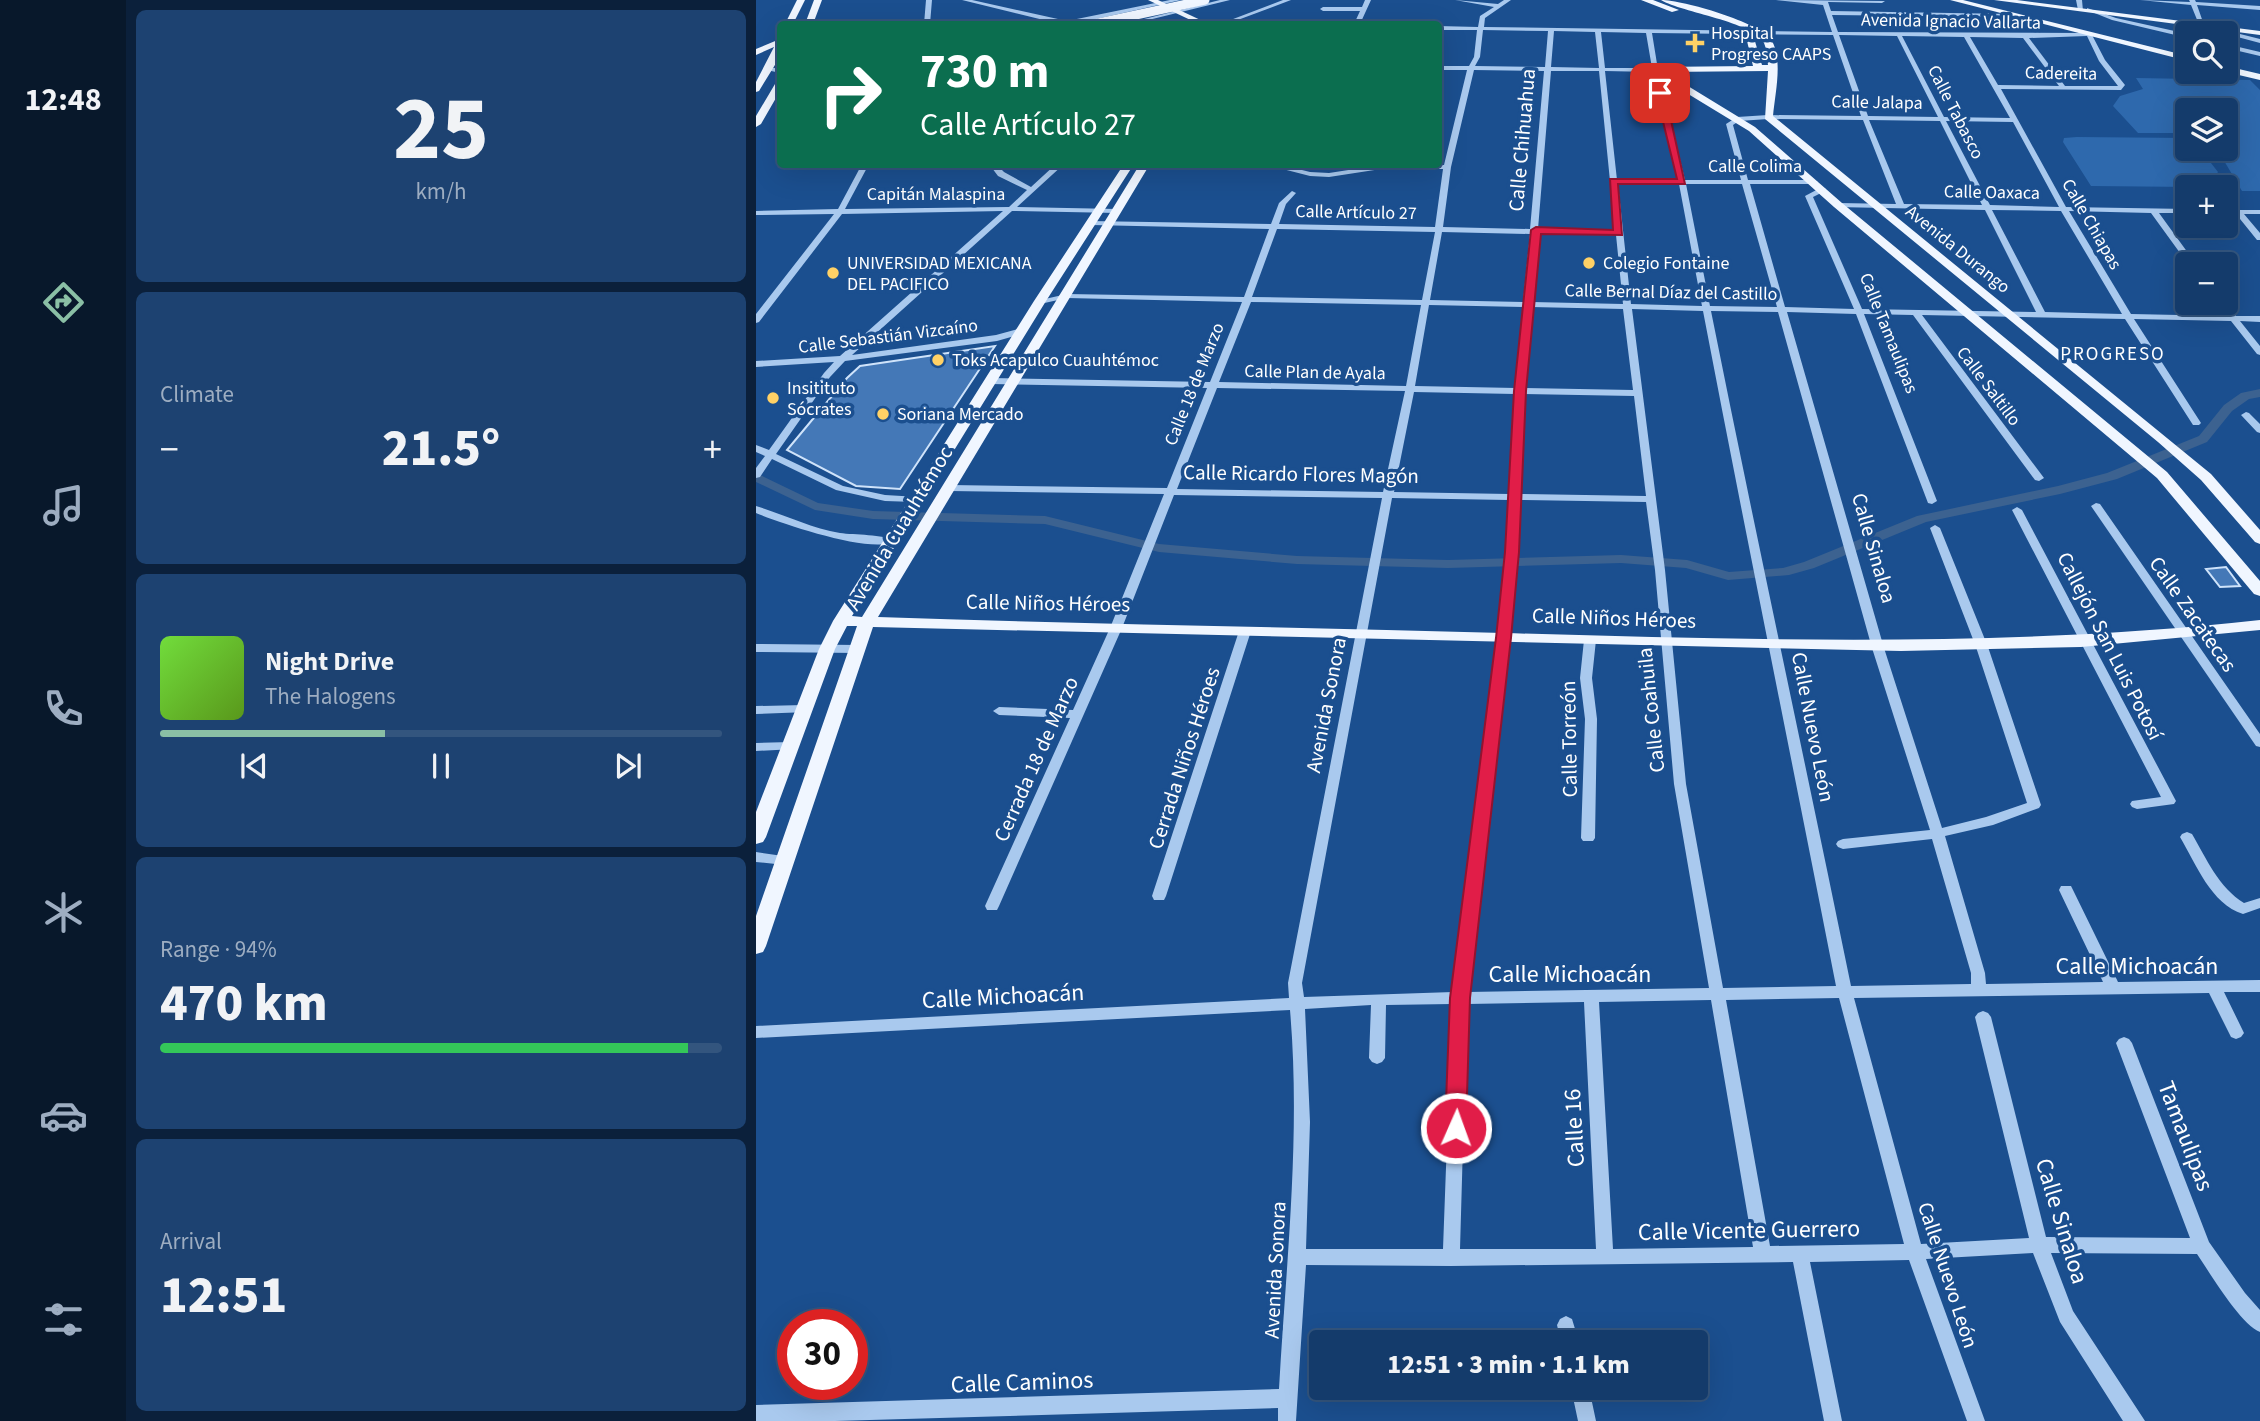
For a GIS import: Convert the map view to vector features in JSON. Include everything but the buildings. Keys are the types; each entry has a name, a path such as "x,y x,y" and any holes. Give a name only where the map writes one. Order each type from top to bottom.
{"main road":[{"path":"790,21 801,0"},
{"path":"809,21 818,0"},
{"path":"1108,21 1205,0"},
{"path":"1121,21 1216,0"},
{"path":"1645,0 1742,33 1753,45 1758,68"},
{"path":"1665,0 1718,17 1758,33 1766,40 1772,68 1768,117"},
{"path":"1954,0 2175,56"},
{"path":"1998,0 2080,7"},
{"path":"2014,0 2175,21"},
{"path":"1166,1 1193,9 1215,21"},
{"path":"1166,1 1199,21"},
{"path":"2238,29 2260,32"},
{"path":"756,52 777,43"},
{"path":"756,89 777,58"},
{"path":"1655,70 1772,68"},
{"path":"756,70 777,70"},
{"path":"1655,70 1752,129 1838,205 2166,479 2260,591"},
{"path":"2238,72 2260,77"},
{"path":"756,124 777,89"},
{"name":"Avenida Durango","path":"1768,117 2169,444 2202,473 2260,539"},
{"name":"Avenida Cuauhtémoc","path":"756,837 827,649 841,621 913,502 1126,168"},
{"name":"Avenida Cuauhtémoc","path":"756,946 867,622 1143,168"},
{"path":"2125,444 2169,444"},
{"path":"2166,479 2202,473"},
{"name":"Calle Niños Héroes","path":"841,621 1878,648 2087,642 2184,635 2260,625"}],"street":[{"path":"927,21 929,0"},
{"path":"965,0 1055,21"},
{"path":"1141,21 1227,0"},
{"path":"1229,21 1288,0"},
{"path":"1358,21 1367,0"},
{"path":"1458,0 1503,3"},
{"path":"1479,28 1482,17 1503,3 1514,0"},
{"path":"1779,0 1882,1"},
{"path":"2143,0 2260,8"},
{"path":"1081,21 1166,1"},
{"path":"1826,1 1865,118 1900,206"},
{"path":"2193,2 2200,21"},
{"path":"2080,7 2175,33"},
{"path":"1323,9 1364,9"},
{"path":"1828,13 2010,16"},
{"name":"Avenida Ignacio Vallarta","path":"1442,28 1966,36 2088,35"},
{"name":"Avenida Sonora","path":"1287,1421 1298,1257 1301,1122 1300,1018 1295,983 1372,571 1410,389 1439,229 1447,167 1471,68 1477,57 1479,28"},
{"name":"Calle Chihuahua","path":"1451,1258 1460,998 1504,638 1512,552 1520,391 1536,230 1551,30"},
{"name":"Calle Coahuila","path":"1598,31 1637,393 1660,570 1680,784 1763,1255"},
{"name":"Calle Nuevo León","path":"1650,32 1655,70 1682,182 1755,561 1775,645 1844,993 1915,1252 1976,1421"},
{"name":"Calle Tabasco","path":"1899,35 2042,315"},
{"name":"Cadereita","path":"1998,87 2116,88 2122,85 2102,61 2088,35"},
{"name":"Calle Chiapas","path":"1966,36 1998,87 2064,209 2128,317 2196,423"},
{"path":"2025,36 2064,88"},
{"path":"2238,36 2260,41"},
{"path":"2238,49 2260,54"},
{"path":"1442,68 1655,70"},
{"name":"Calle Jalapa","path":"1737,119 1768,117 2017,120"},
{"name":"Calle Sinaloa","path":"1737,119 1729,124 1744,182 1878,648 1937,832 1978,973 1979,991"},
{"path":"1442,167 1447,167"},
{"path":"756,320 841,210 864,168"},
{"path":"996,168 1001,174 1032,190"},
{"path":"756,475 827,375 842,359 1056,168"},
{"path":"1281,168 1300,173 1329,175 1374,168"},
{"name":"Calle Colima","path":"1613,181 1818,185"},
{"name":"Calle Tamaulipas","path":"1818,185 1809,196 1859,311 1932,501"},
{"name":"Calle 18 de Marzo","path":"1115,628 1248,299 1283,203 1292,193"},
{"name":"Calle Oaxaca","path":"1838,205 2175,211"},
{"name":"Capitán Malaspina","path":"756,213 1010,209 1116,211"},
{"path":"2152,211 2184,252"},
{"path":"2238,212 2260,212"},
{"path":"2238,212 2260,238"},
{"name":"Calle Artículo 27","path":"1092,223 1619,233"},
{"name":"Calle Bernal Díaz del Castillo","path":"1040,301 1067,296 2260,319"},
{"name":"Calle Saltillo","path":"1914,312 2039,478"},
{"path":"2230,315 2260,352"},
{"name":"Calle Sebastián Vizcaíno","path":"756,364 842,359 997,338 1022,331"},
{"name":"Calle Plan de Ayala","path":"991,381 1637,393"},
{"path":"2246,415 2260,430"},
{"path":"756,448 840,488 913,502"},
{"name":"Calle Ricardo Flores Magón","path":"950,488 1651,499"},
{"name":"Calle Zacatecas","path":"2096,506 2260,743"},
{"path":"756,509 804,529 833,536 889,541"},
{"name":"Callejón San Luis Potosí","path":"2017,510 2169,801 2137,804"},
{"path":"1843,844 1882,842 1959,828 2034,806 1982,647 1935,528"},
{"name":"Cerrada 18 de Marzo","path":"992,906 1115,628"},
{"name":"Cerrada Niños Héroes","path":"1159,896 1245,631"},
{"name":"Calle Torreón","path":"1588,838 1591,719 1586,678 1590,640"},
{"path":"756,648 858,649"},
{"path":"756,710 804,709"},
{"path":"999,711 1079,714"},
{"path":"756,747 791,746"},
{"path":"2187,837 2223,895 2233,905 2243,909 2260,903"},
{"path":"756,857 785,860"},
{"path":"2066,890 2113,987"},
{"name":"Calle Michoacán","path":"756,1032 1379,999 1717,996 2113,987 2216,989 2260,986"},
{"path":"2216,989 2236,1033"},
{"name":"Calle 16","path":"1591,997 1605,1256"},
{"path":"1377,1058 1379,999"},
{"name":"Calle Sinaloa","path":"1983,1017 2039,1245 2066,1316 2136,1421"},
{"name":"Tamaulipas","path":"2124,1043 2202,1246"},
{"name":"Calle Vicente Guerrero","path":"1298,1257 1763,1255 1915,1252 2039,1245 2202,1246"},
{"path":"2202,1246 2239,1299 2260,1323"},
{"path":"1800,1254 1833,1421"},
{"name":"Calle Caminos","path":"756,1414 1289,1398"},
{"path":"1583,1400 1587,1421"}],"shaded area":[{"path":"2136,78 2175,79 2175,84 2238,84 2238,80 2250,80 2260,90 2260,191 2242,191 2238,184 2238,175 2232,175 2224,161 2238,161 2238,98 2175,98 2175,133 2138,133 2113,106 2120,96 2143,89"},
{"path":"2064,138 2175,138 2175,161 2209,161 2218,172 2216,175 2175,175 2175,187 2091,186 2063,142"}],"waterway":[{"path":"756,477 815,506 873,515 1045,520 1159,548 1297,560 1448,564 1621,559 1687,564 1728,576 1784,572 1809,565 1922,519 2060,490 2112,476 2203,439 2228,408 2245,396 2260,393"}],"place":[{"name":"Hospital Progreso CAAPS","path":"1695,43"},
{"name":"Colegio Fontaine","path":"1589,263"},
{"name":"UNIVERSIDAD MEXICANA DEL PACIFICO","path":"833,273"},
{"name":"Toks Acapulco Cuauhtémoc","path":"938,360"},
{"name":"Insitituto Sócrates","path":"773,398"},
{"name":"Soriana Mercado","path":"883,414"}],"district":[{"name":"PROGRESO","path":"2113,353"}],"route":[{"path":"1456,1128 1460,998 1504,638 1512,552 1520,391 1536,230 1619,233 1613,181 1682,182 1660,93"}]}
